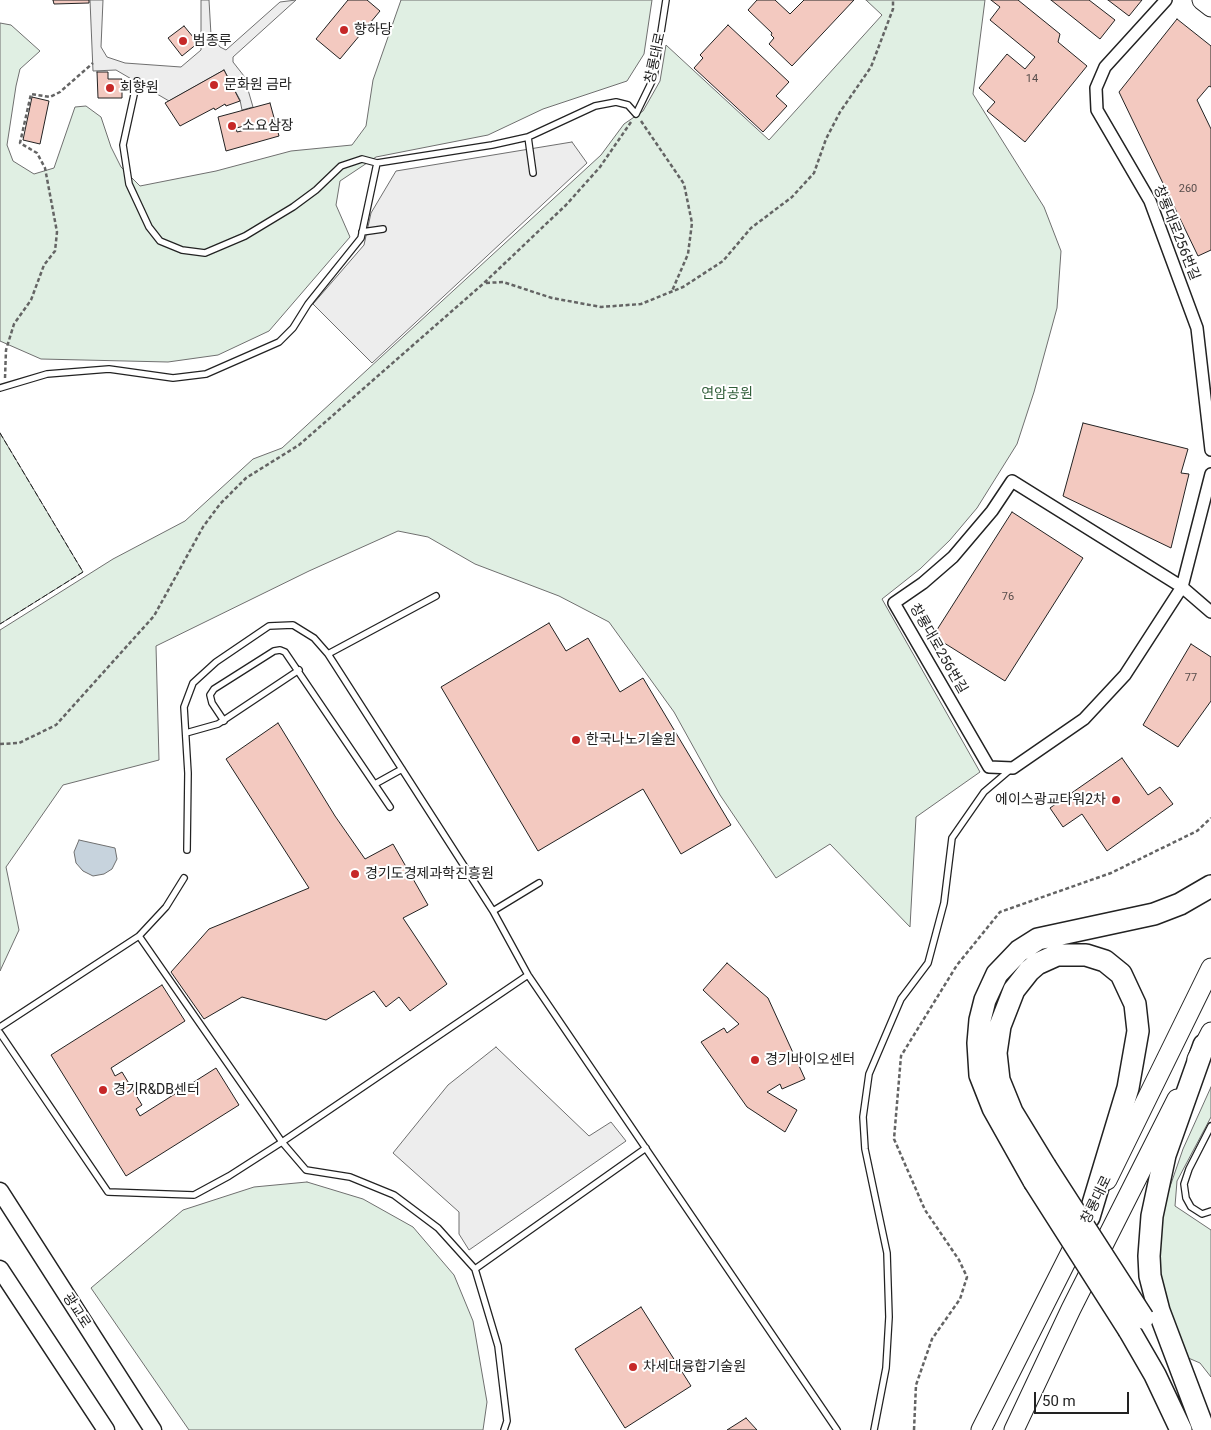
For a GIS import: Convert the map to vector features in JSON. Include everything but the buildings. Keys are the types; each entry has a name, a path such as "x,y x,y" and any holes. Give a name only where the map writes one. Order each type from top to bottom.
{"highway":[{"path":"1202,1430 1040,1174 992,1108 980,1075 978,1043 980,1020 985,1000 997,974 1019,951 1038,939 1154,914 1180,904 1211,886"},
{"path":"1040,1174 999,1080 996,1053 1000,1026 1014,990 1037,964 1057,955 1086,955 1104,961 1121,974 1135,1004 1138,1031 1128,1088 1089,1217"},
{"path":"1202,1430 1159,1311 1150,1276 1149,1256 1152,1216 1163,1163 1208,1038"},
{"path":"1136,1324 1155,1375 1181,1430"}],"main road":[{"path":"1202,0 1211,7"},
{"name":"창룡대로","path":"981,1430 1089,1217 1211,968"},
{"name":"창룡대로","path":"1014,1430 1071,1309 1208,1038"},
{"name":"광교로","path":"0,1191 153,1430"},
{"path":"0,1270 106,1430"}],"street":[{"name":"창룡대로256번길","path":"1166,0 1105,67 1096,88 1097,110 1150,201 1197,328 1211,450"},
{"path":"1013,768 1084,719 1125,675 1182,587 1211,474"},
{"name":"창룡대로256번길","path":"1013,768 989,767 894,603 923,583 953,557 992,511 1012,481 1182,587"},
{"path":"1182,587 1211,612"}],"lane":[{"name":"창룡대로","path":"636,114 654,77 666,0"},
{"path":"136,81 123,145 130,184 149,228 160,241 182,250 205,253 246,236 293,207 316,190 341,166 362,159 377,163 528,136 594,106 616,102 628,105 636,114"},
{"path":"528,136 533,173"},
{"path":"3,387 47,374 110,369 173,378 206,374 279,342 292,328 308,304 361,238 377,163"},
{"path":"362,232 383,229"},
{"path":"328,654 436,596"},
{"path":"187,850 184,708 193,684 216,662 269,626 292,625 314,638 328,654 493,912 528,975 837,1430"},
{"path":"224,720 212,703 210,695 214,689 280,650 285,652 390,807"},
{"path":"186,733 224,720 299,670"},
{"path":"874,1430 886,1368 889,1317 887,1253 865,1149 864,1117 869,1074 902,999 928,964 944,902 952,838 984,792 1013,768"},
{"path":"375,784 402,769"},
{"path":"0,1027 139,936 166,907 184,878"},
{"path":"493,912 540,883"},
{"path":"139,936 282,1142 306,1170 350,1177 394,1195 438,1228 474,1269 498,1346 507,1421 504,1430"},
{"path":"0,1033 108,1192 194,1195 230,1176 282,1142 528,975"},
{"path":"1211,1126 1189,1169 1184,1184 1186,1198 1191,1207 1202,1214 1211,1211"},
{"path":"474,1269 646,1148"}],"path":[{"path":"484,283 503,282 552,298 601,307 641,304 684,287 723,261 751,228 803,187 814,173 826,139 840,112 871,67 893,9 894,0"},
{"path":"3,387 6,350 14,324 31,300 44,265 55,251 56,242 45,168 37,153 20,143 31,94 50,97 70,85 77,76 93,63"},
{"path":"0,744 19,743 56,725 154,616 203,528 220,504 246,478 299,445 484,283 566,205 600,167 636,114 656,147 666,156 684,184 692,223 688,254 672,291"}],"green space":[{"path":"401,0 652,0 644,54 627,81 543,109 488,135 376,157 340,181 336,205 350,237 269,331 218,355 168,362 41,359 0,341 0,23 11,25 40,51 20,69 7,145 13,161 34,174 54,168 75,107 86,106 101,117 111,147 121,167 140,186 216,171 291,151 352,145 366,126 373,80"},
{"name":"연암공원","path":"866,0 985,0 973,94 1044,207 1061,251 1057,308 1034,392 1017,444 977,508 950,540 920,569 882,599 980,772 916,817 910,927 830,844 776,878 720,795 674,712 609,622 559,596 475,564 428,537 398,531 309,571 156,646 159,760 63,785 6,867 19,930 0,971 0,630 113,559 185,521 253,459 282,448 601,155 624,124 643,111 660,81 666,45 769,140 882,15"},
{"path":"0,433 83,572 0,624"},
{"path":"1211,1087 1211,1117 1177,1181 1175,1206 1211,1230 1211,1377 1200,1363 1186,1357 1159,1284 1156,1241 1163,1207 1183,1149"},
{"path":"307,1182 363,1199 413,1227 454,1275 473,1321 487,1402 483,1430 189,1430 91,1288 183,1210 254,1187"}],"shaded area":[{"path":"90,0 103,0 101,47 107,57 125,63 181,67 201,50 201,0 209,0 211,35 220,47 226,50 280,2 296,0 233,57 233,62 244,76 253,107 242,110 240,100 224,70 169,101 116,70 93,71"},
{"path":"572,142 587,163 372,363 313,304 364,245 371,213 396,171"},
{"path":"79,840 115,848 117,859 112,869 104,874 93,876 83,871 76,863 74,852"},
{"path":"496,1047 589,1136 611,1122 626,1141 469,1250 459,1234 459,1212 393,1153 448,1085"}],"fence":[{"path":"0,433 83,572 0,624"}],"place":[{"name":"향하당","path":"344,30"},
{"name":"범종루","path":"183,41"},
{"name":"문화원 금라","path":"214,85"},
{"name":"회향원","path":"110,88"},
{"name":"소요삼장","path":"232,126"},
{"name":"한국나노기술원","path":"576,740"},
{"name":"에이스광교타워2차","path":"1116,800"},
{"name":"경기도경제과학진흥원","path":"355,874"},
{"name":"경기바이오센터","path":"755,1060"},
{"name":"경기R&DB센터","path":"103,1090"},
{"name":"차세대융합기술원","path":"633,1367"}]}
